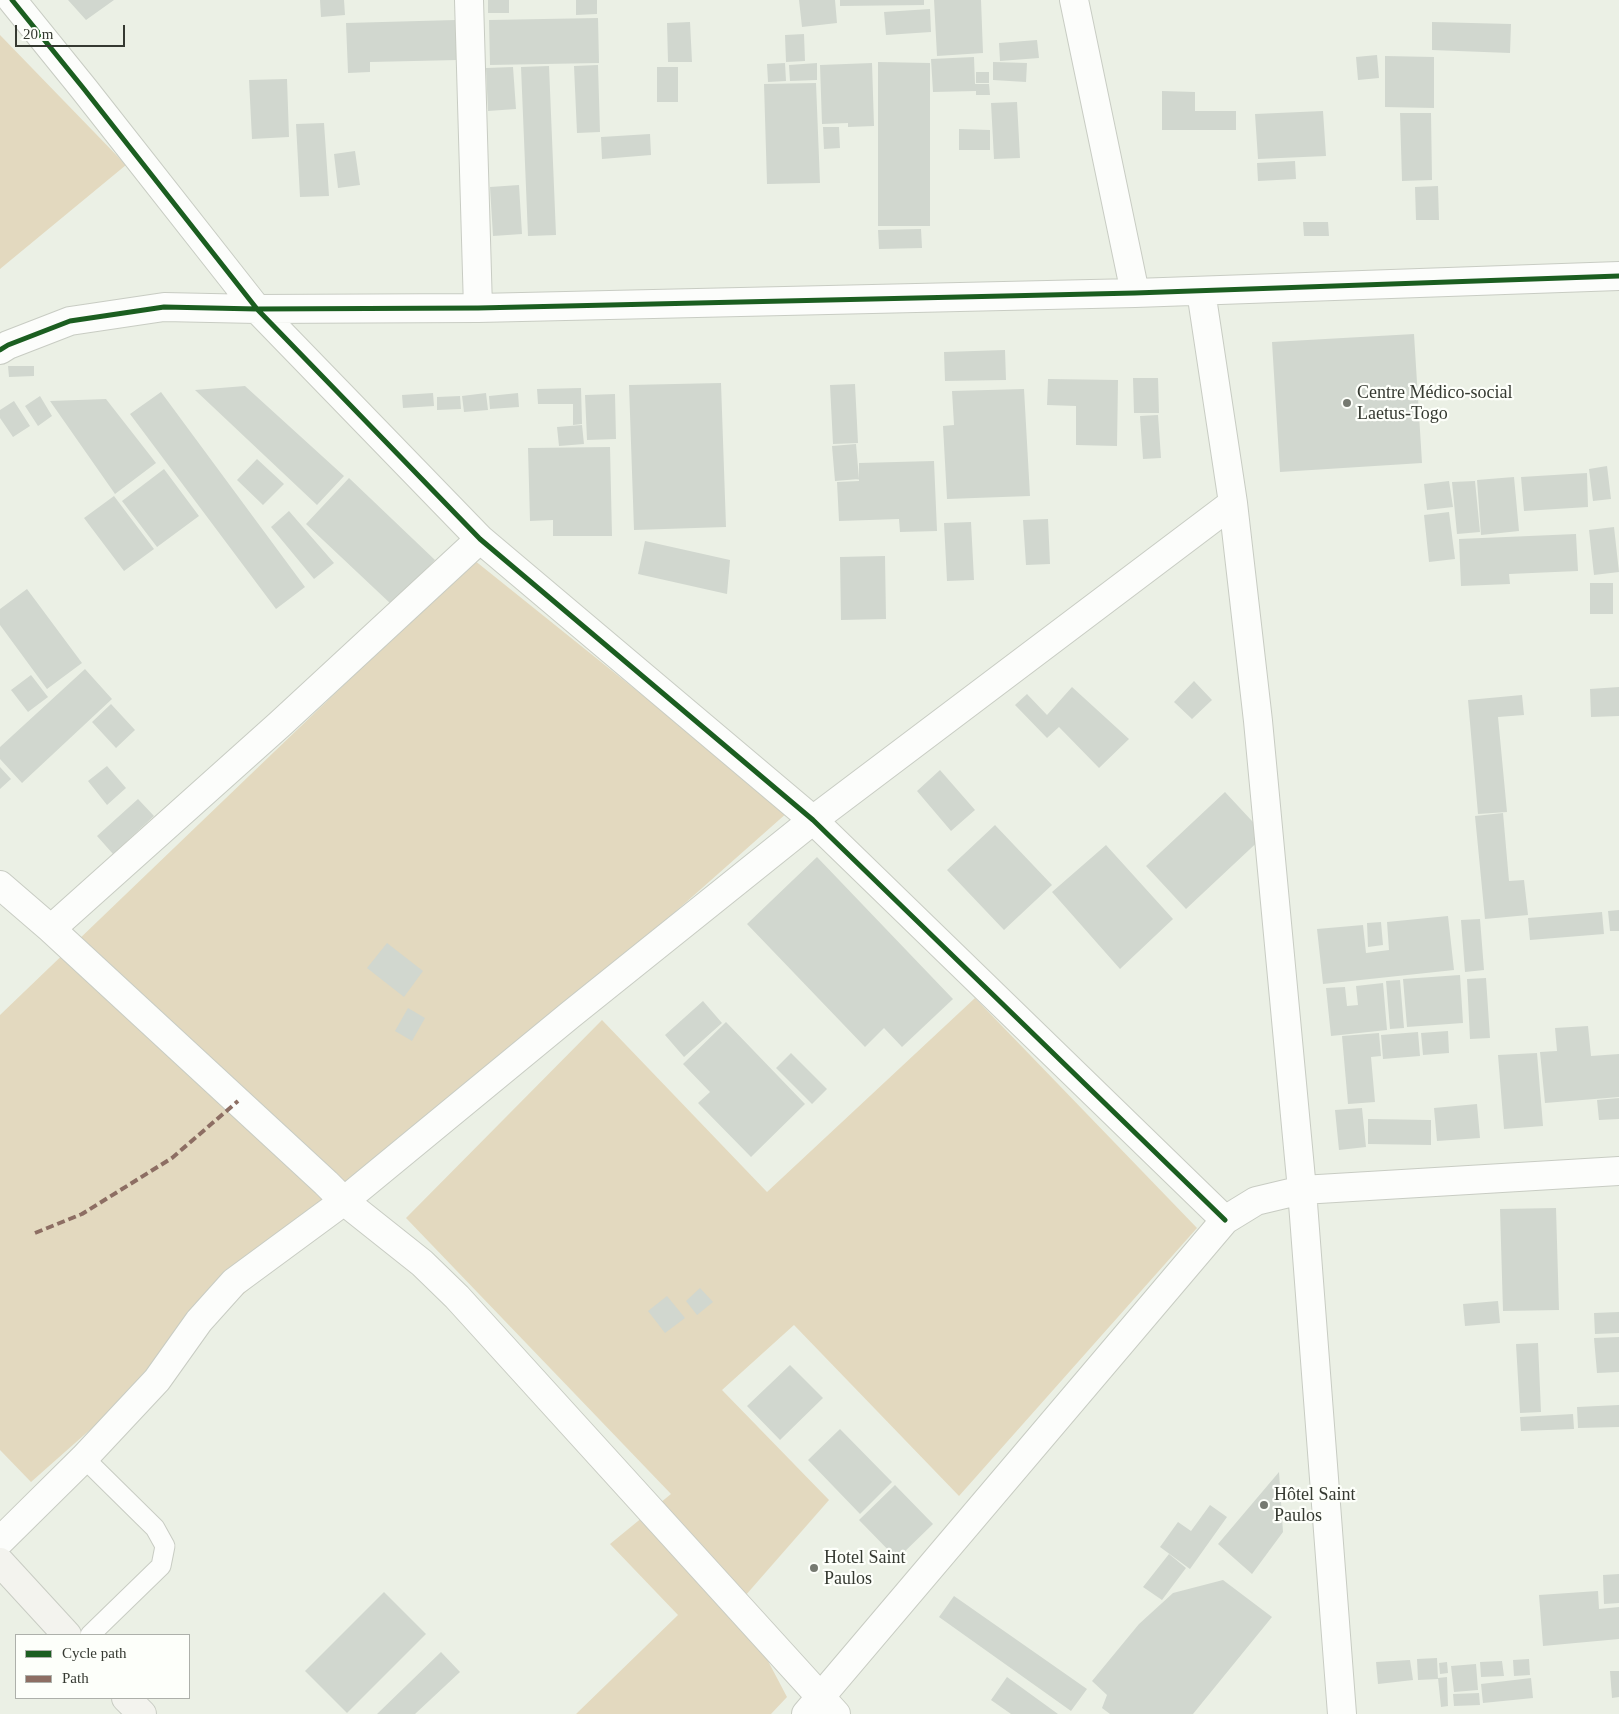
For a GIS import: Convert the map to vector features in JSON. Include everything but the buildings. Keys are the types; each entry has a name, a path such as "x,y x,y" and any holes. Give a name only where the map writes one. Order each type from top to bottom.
{"main road":[{"path":"0,1562 66,1634"},
{"path":"127,1699 142,1714"}],"street":[{"path":"12,0 257,309 480,539 813,820 1224,1220"},
{"path":"469,0 478,308"},
{"path":"1074,0 1135,293"},
{"path":"0,350 8,345 70,321 164,307 257,309 478,308 1135,293 1619,276"},
{"path":"1201,291 1233,503 1259,731 1302,1190 1342,1714"},
{"path":"0,1541 84,1458 157,1380 199,1321 234,1282 344,1201 570,1015 813,820 1233,503"},
{"path":"51,928 280,724 480,539"},
{"path":"0,885 51,928 344,1201 422,1263 457,1297 821,1708 1224,1220 1256,1201 1302,1190 1619,1171"}],"lane":[{"path":"84,1458 155,1528 165,1546 161,1566 91,1634"}],"shaded area":[{"path":"0,35 126,165 0,269"},
{"path":"474,560 788,812 31,1482 0,1450 0,1015"},
{"path":"975,998 1197,1228 959,1496 794,1325 722,1390 829,1500 738,1604 787,1697 771,1714 576,1714 678,1615 610,1544 671,1494 406,1218 602,1020 767,1192"}],"marked path":[{"path":"35,1233 82,1214 172,1158 238,1101"}],"cycle path":[{"path":"12,0 257,309 480,539 813,820 1225,1220"},
{"path":"0,350 8,345 70,321 164,307 257,309 478,308 1135,293 1619,276"}],"place":[{"name":"Centre Médico-social Laetus-Togo","path":"1347,403"},
{"name":"Hôtel Saint Paulos","path":"1264,1505"},
{"name":"Hotel Saint Paulos","path":"814,1568"}]}
